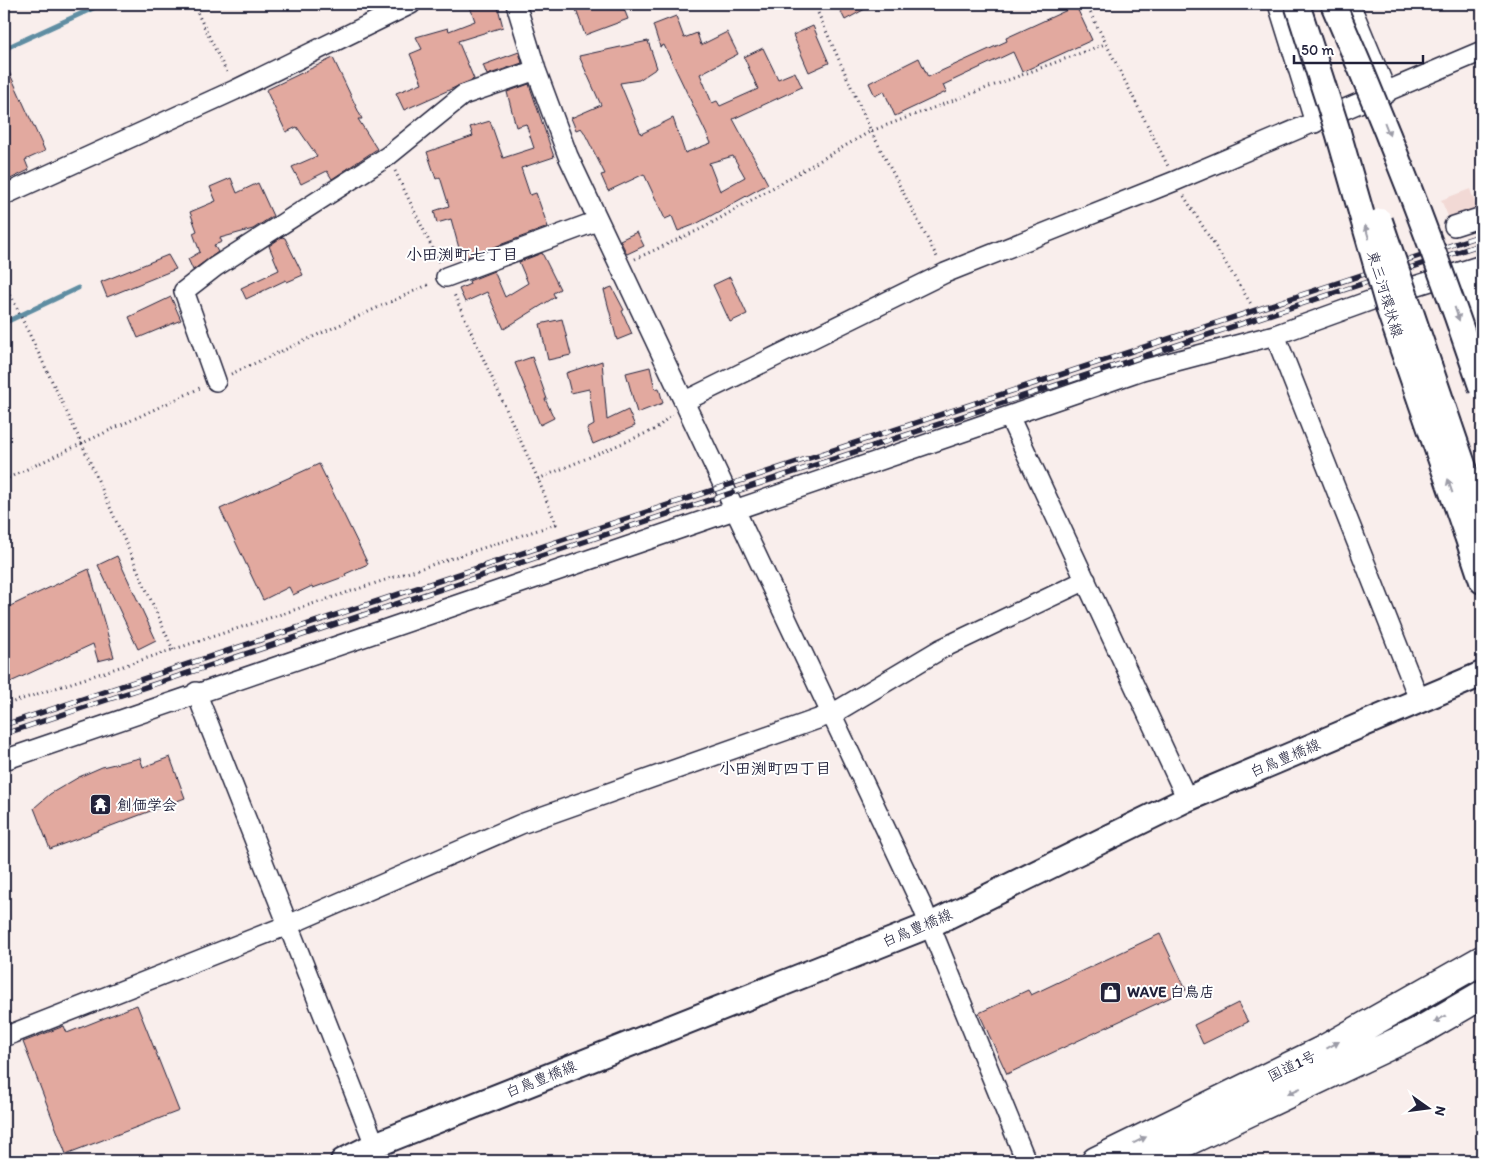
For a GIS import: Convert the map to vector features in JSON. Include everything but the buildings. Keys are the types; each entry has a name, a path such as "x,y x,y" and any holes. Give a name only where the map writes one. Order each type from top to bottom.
{"highway":[{"name":"国道1号","path":"1096,1161 1323,1050 1482,960"},
{"name":"国道1号","path":"1146,1161 1418,1032 1482,995"}],"main road":[{"name":"東三河環状線","path":"1297,4 1338,132 1389,310 1474,526"},
{"name":"東三河環状線","path":"1312,4 1474,526 1482,581"},
{"path":"1334,4 1384,122 1450,293 1482,389"},
{"name":"白鳥豊橋線","path":"343,1161 376,1144 930,925 1187,799 1420,702 1482,674"}],"street":[{"path":"4,195 235,90 411,4"},
{"path":"516,4 536,70 568,156 619,267 685,401 735,512 930,925 1026,1161"},
{"path":"1278,4 1315,124"},
{"path":"1350,4 1387,93"},
{"path":"685,401 945,273 1315,124 1482,51"},
{"path":"216,380 184,291 215,267 388,156 463,95 536,70"},
{"path":"1454,226 1482,217"},
{"path":"446,277 598,221"},
{"path":"4,760 196,692 735,512 1142,370 1276,335 1383,296 1482,265"},
{"path":"1463,271 1482,326"},
{"path":"1276,335 1420,702"},
{"path":"1010,416 1187,799"},
{"path":"4,1037 288,925 521,824 832,714 941,649 1086,580"},
{"path":"196,692 376,1144"}],"path":[{"path":"193,4 235,90"},
{"path":"814,4 871,131 945,273"},
{"path":"1086,4 1175,181 1251,304"},
{"path":"619,267 703,228 871,131 1105,44"},
{"path":"4,705 556,524 538,479 446,277 388,156"},
{"path":"4,480 216,380 446,277"},
{"path":"4,281 82,444 173,650"},
{"path":"538,479 656,429 685,401"}],"shaded area":[{"path":"1470,189 1479,214 1451,223 1441,200"}],"waterway":[{"path":"4,49 102,4"},
{"path":"4,323 78,288"}],"railway":[{"path":"4,725 1482,235"},
{"path":"4,734 1482,244"}],"place":[{"name":"創価学会","path":"101,805"},
{"name":"WAVE 白鳥店","path":"1111,992"}],"district":[{"name":"小田渕町七丁目","path":"462,254"},
{"name":"小田渕町四丁目","path":"775,768"}]}
